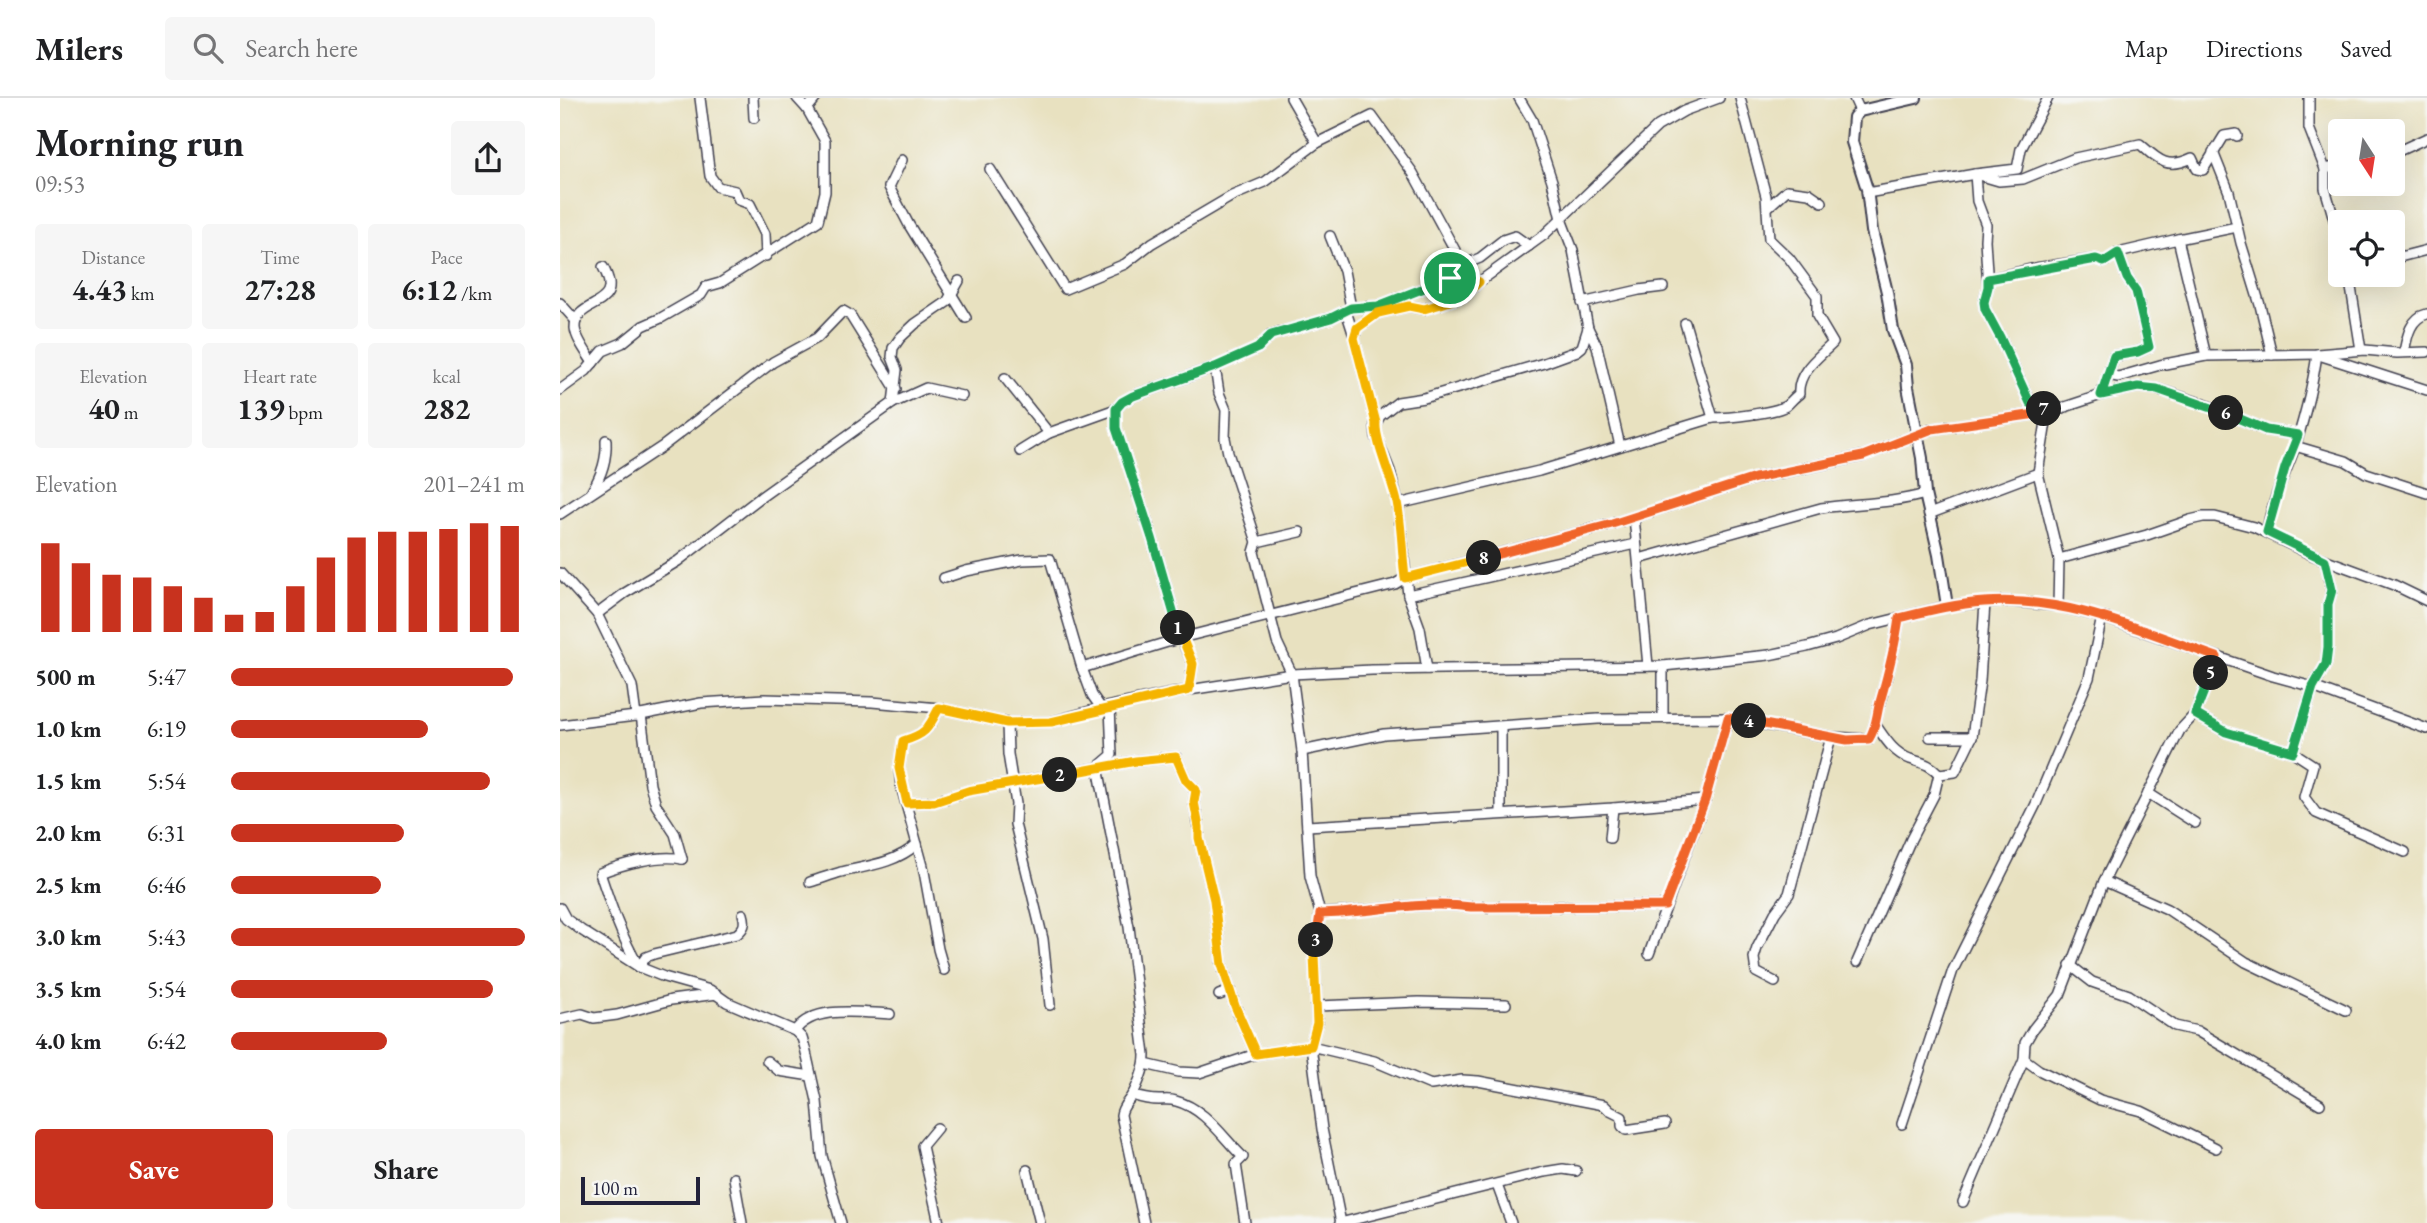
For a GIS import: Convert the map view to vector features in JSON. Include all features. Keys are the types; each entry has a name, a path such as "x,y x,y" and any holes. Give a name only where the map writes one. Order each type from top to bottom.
{"street":[{"path":"700,98 710,176 718,187 735,191 739,200 750,204 765,234 766,256"},
{"path":"753,98 754,118"},
{"path":"560,390 586,371 603,351 622,343 643,326 701,295 706,287 720,283 766,256 784,241 818,221 825,192 825,141 807,109 797,98"},
{"path":"807,109 816,98"},
{"path":"1291,98 1317,143"},
{"path":"1519,98 1538,135 1561,219 1573,250 1581,282 1582,303 1588,328 1597,346 1620,446"},
{"path":"1354,338 1357,328 1378,313 1409,306 1424,309 1464,296 1561,219 1658,127 1684,111 1719,98"},
{"path":"1398,504 1492,483 1713,418 1734,418 1786,406 1798,394 1802,376 1833,343 1817,316 1817,296 1789,258 1769,239 1766,196 1740,98"},
{"path":"1854,98 1860,111"},
{"path":"1916,98 1860,111 1854,117 1853,142 1863,171 1872,232 1893,330 1906,365 1922,458 1928,514 1939,555 1947,606"},
{"path":"1867,193 2017,169 2021,149 2048,98"},
{"path":"2309,98 2309,128 2325,169 2325,188 2331,210"},
{"path":"990,169 1065,289 1125,264 1152,243 1232,196 1265,182 1317,143 1373,117 1413,173 1460,269 1479,282"},
{"path":"1975,174 1999,181 2023,179 2075,158 2140,144 2160,162 2179,164 2192,158 2196,169 2203,170 2224,136 2236,136"},
{"path":"2405,150 2427,138"},
{"path":"2213,152 2229,192 2272,355"},
{"path":"902,160 888,187 966,318"},
{"path":"1975,174 1977,201 1986,225 1988,287 1985,309 2030,403 2050,412"},
{"path":"1767,208 1787,190 1810,193 1822,202"},
{"path":"1988,279 2096,259 2104,262 2118,253 2237,227"},
{"path":"1330,236 1344,271 1348,310 1376,423 1376,436 1390,471 1398,504 1408,595 1420,628 1427,668"},
{"path":"1020,451 1049,433 1116,409 1133,396 1215,367 1258,348 1271,335 1348,310 1378,306 1460,269 1503,240 1515,236 1529,246"},
{"path":"2178,240 2207,356"},
{"path":"2405,256 2427,250"},
{"path":"2101,395 2114,356 2138,352 2149,347 2136,291 2127,278 2118,253"},
{"path":"593,363 575,331 576,321 584,311 607,296 611,288 610,279 603,267"},
{"path":"893,403 897,370 891,357 893,348 915,324 947,302 959,281"},
{"path":"1582,303 1663,287"},
{"path":"2352,287 2361,350"},
{"path":"560,303 576,321"},
{"path":"560,514 663,446 773,362 817,338 843,311 850,315 896,389"},
{"path":"2404,352 2413,323 2421,315 2427,314"},
{"path":"1685,323 1713,418"},
{"path":"1376,423 1380,416 1398,402 1424,398 1577,351 1582,347 1588,328"},
{"path":"2108,375 2125,376 2160,365 2207,356 2317,354 2361,350 2427,352"},
{"path":"2317,354 2427,390"},
{"path":"2267,532 2285,468 2295,446 2315,373 2317,354"},
{"path":"1215,367 1219,393 1226,410 1225,438 1228,453 1257,542 1254,552 1272,615 1276,642 1292,674 1302,751 1310,876 1320,914 1314,955 1317,1023 1311,1046 1322,1129 1340,1223 1544,1172 1563,1169 1576,1171"},
{"path":"1005,379 1049,433"},
{"path":"1082,668 1181,638 1395,584 1405,578 1634,517 1755,478 1863,456 1932,429 2050,412 2101,395 2138,387 2157,389 2204,404 2266,430 2298,435"},
{"path":"597,614 625,593 678,561 761,497 893,403 926,388 962,396"},
{"path":"1116,409 1116,428 1181,638 1193,664 1189,690"},
{"path":"2050,412 2038,473 2059,559 2059,606"},
{"path":"591,494 603,471 607,455 606,440"},
{"path":"2295,446 2346,461 2366,473 2427,493"},
{"path":"1928,514 2038,473"},
{"path":"1639,559 1821,508 1852,503 1902,501 1925,494"},
{"path":"1634,517 1648,666"},
{"path":"2059,559 2203,517 2230,520 2267,532 2325,560 2394,585 2427,601"},
{"path":"1257,542 1300,532"},
{"path":"1408,595 1636,544"},
{"path":"944,578 1022,560 1050,559 1082,668 1092,695 1105,708 1112,755 1098,767"},
{"path":"2293,752 2313,687 2326,664 2328,604 2332,590 2325,560"},
{"path":"560,573 597,614 632,686 650,785 656,805 675,834 682,859 670,857 617,866 600,873 619,930 639,967"},
{"path":"1877,727 1896,751 1909,758 1924,761 1939,774 1955,772 1972,737 1980,681 1985,602"},
{"path":"560,725 639,715 701,703 764,699 872,702 939,708 1007,723 1051,722 1189,690 1292,674 1427,668 1662,666 1769,655 1836,639 1870,625 1947,606 1985,602 2059,606 2102,617 2313,687 2427,729"},
{"path":"1902,1124 1953,970 2035,804 2089,678 2102,617"},
{"path":"1302,751 1384,734 1662,717 1728,718 1830,737 1869,739 1877,727 1879,706 1899,618"},
{"path":"1963,1202 2024,1059 2025,1043 2060,995 2104,881 2180,730 2195,714 2217,657"},
{"path":"1662,666 1662,717"},
{"path":"939,708 923,734 903,741 899,768 929,892 937,949 944,970"},
{"path":"2195,714 2226,732 2293,752 2312,765 2304,797 2316,813 2405,852"},
{"path":"1649,954 1705,800 1728,718"},
{"path":"1007,723 1015,824 1043,939 1050,1005"},
{"path":"1501,727 1501,814"},
{"path":"1775,982 1756,972 1754,958 1769,925 1789,894 1830,737"},
{"path":"1930,737 1972,737"},
{"path":"907,803 934,802 968,791 1098,767 1176,757 1186,780 1196,790 1194,802 1199,838 1214,900 1222,965 1256,1054"},
{"path":"1098,767 1139,992 1145,1064 1121,1115 1144,1223"},
{"path":"1857,961 1911,839 1934,795 1939,774"},
{"path":"2148,793 2195,823"},
{"path":"1307,826 1705,800"},
{"path":"1610,838 1613,808"},
{"path":"810,882 906,855 918,844"},
{"path":"2104,881 2167,909 2246,962 2346,1010"},
{"path":"1320,914 1452,904 1471,907 1665,906"},
{"path":"560,908 566,919 580,930 639,967 710,990 727,1002 795,1031 802,1038 817,1101 822,1156 841,1223"},
{"path":"639,967 646,957 654,954 737,934 744,929 743,914"},
{"path":"2070,965 2092,982 2129,995 2175,1026 2197,1031 2320,1104"},
{"path":"1219,995 1230,991"},
{"path":"560,1019 582,1014 594,1018 617,1015 671,1000 717,994"},
{"path":"1317,1006 1419,1002 1506,1004"},
{"path":"795,1031 810,1018 827,1014 890,1014"},
{"path":"1145,1064 1179,1072 1199,1073 1256,1054 1311,1046 1374,1061 1431,1085 1462,1080 1478,1081 1604,1105 1622,1117 1622,1126 1626,1130 1665,1124"},
{"path":"2024,1059 2100,1100 2141,1111 2216,1148"},
{"path":"767,1061 779,1071 811,1076"},
{"path":"1132,1095 1147,1099 1173,1100 1213,1121 1222,1136 1243,1157 1236,1164 1245,1223"},
{"path":"937,1128 922,1146 939,1223"},
{"path":"1027,1170 1040,1223"},
{"path":"734,1178 742,1223"},
{"path":"1497,1185 1511,1223"}],"route":[{"path":"2118,253 2127,278 2136,291 2149,347 2138,352 2114,356 2101,395 2138,387 2157,389 2204,404 2266,430 2298,435 2285,468 2267,532 2325,560 2332,590 2328,604 2326,664 2313,687 2293,752 2226,732 2195,714 2217,657 2102,617 2059,606 2003,601 1947,606 1899,618 1879,706 1877,727 1869,739 1847,740 1838,736 1830,737 1788,727 1728,718 1705,800 1665,906 1471,907 1452,904 1320,914 1314,955 1317,1023 1311,1046 1256,1054 1235,1006 1222,965 1214,900 1199,838 1194,802 1196,790 1186,780 1176,757 1098,767 968,791 934,802 907,803 899,768 903,741 923,734 939,708 1007,723 1051,722 1101,708 1189,690 1193,664 1181,638 1116,428 1116,409 1133,396 1215,367 1258,348 1271,335 1331,318 1351,308 1378,306 1450,278 1458,273 1479,282 1464,296 1441,304 1424,309 1409,306 1378,313 1357,328 1354,338 1376,423 1376,436 1390,471 1398,504 1405,578 1612,524 1755,478 1863,456 1932,429 2050,412 2030,403 1985,309 1988,279 2035,268 2096,259 2104,262 2118,253"}]}
